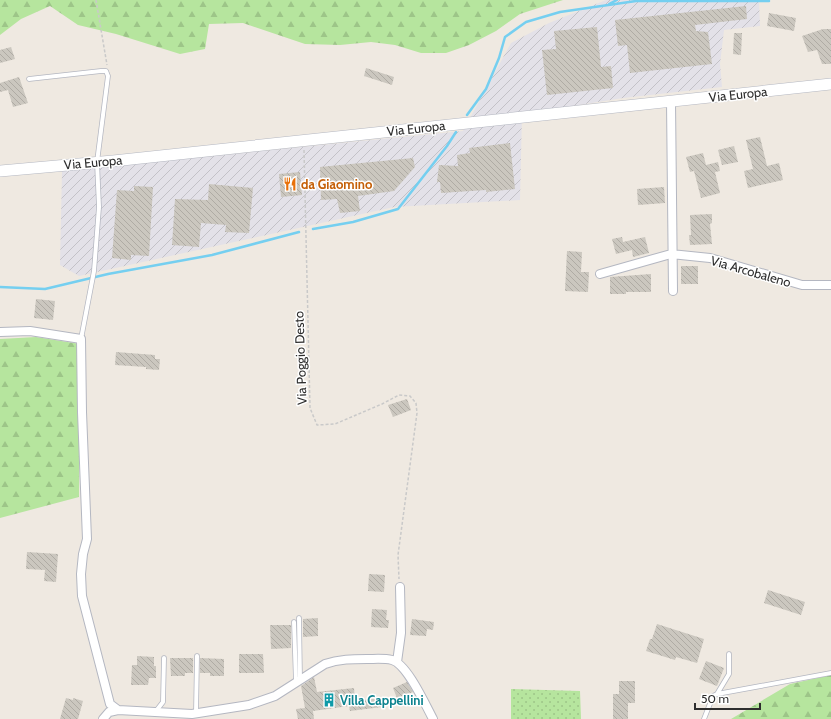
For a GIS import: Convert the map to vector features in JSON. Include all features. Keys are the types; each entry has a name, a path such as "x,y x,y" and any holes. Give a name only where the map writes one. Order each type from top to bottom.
{"main road":[{"name":"Via Europa","path":"0,171 671,102 831,84"}],"street":[{"path":"671,102 671,254 673,291"},
{"name":"Via Arcobaleno","path":"600,274 671,254 710,258 802,285 831,285"},
{"path":"0,332 30,331 82,339 82,412 87,539 83,554 81,574 82,596 110,704 118,710"},
{"path":"397,662 401,633 400,587"},
{"path":"103,719 109,712 118,710 196,713 249,705 275,696 316,668 333,661 352,659 387,659 402,665 433,719"}],"lane":[{"path":"29,79 106,71 108,76 97,162 100,207 94,271 82,339"},
{"path":"298,681 299,618"},
{"path":"294,622 298,681"},
{"path":"704,719 713,696 717,694 729,674 729,654"},
{"path":"196,713 197,656"},
{"path":"156,712 163,702 164,658"},
{"path":"717,694 831,673"}],"path":[{"path":"96,0 108,67 106,71"},
{"name":"Via Poggio Desto","path":"304,140 310,408 316,425 335,424 399,395 410,396 416,403 417,413 398,556 400,587"}],"shaded area":[{"path":"606,0 759,0 760,26 724,30 720,64 722,87 623,98 522,114 520,200 394,207 79,276 60,265 62,171 463,131 511,43 549,23"}],"green space":[{"path":"0,0 563,0 520,14 496,31 469,45 446,53 421,53 395,45 371,42 340,45 305,44 243,23 209,24 205,49 180,54 116,34 78,25 50,6 21,19 0,35"},
{"path":"36,337 80,344 79,497 0,518 0,339"},
{"path":"831,675 831,719 731,719 790,684"},
{"path":"511,689 580,691 581,719 511,719"}],"building":[{"path":"746,6 747,19 695,25 696,31 708,32 712,64 630,73 627,45 618,46 615,20"},
{"path":"769,13 796,18 794,31 767,26"},
{"path":"597,27 601,67 611,66 613,88 547,95 542,50 556,49 554,31"},
{"path":"823,29 831,29 831,64 822,64 817,50 808,52 802,36"},
{"path":"734,33 742,33 741,55 733,54"},
{"path":"11,47 15,59 0,63 0,50"},
{"path":"366,68 394,77 392,85 364,76"},
{"path":"19,77 28,103 13,107 8,90 0,92 0,83"},
{"path":"760,137 767,166 779,163 783,180 748,188 744,171 753,169 746,140"},
{"path":"510,143 515,189 486,192 486,190 441,193 440,182 437,182 439,165 458,166 457,155 470,153 469,148"},
{"path":"734,146 738,162 722,165 718,150"},
{"path":"703,153 706,165 718,162 720,171 715,172 720,193 701,198 694,171 690,172 686,157"},
{"path":"413,158 415,167 394,191 358,196 360,211 340,213 337,199 321,200 320,167"},
{"name":"da Giaomino","path":"300,172 302,195 281,197 279,174"},
{"path":"209,184 253,188 249,233 225,232 226,225 201,223 199,247 172,245 175,199 208,200"},
{"path":"134,186 153,187 149,256 131,255 131,260 112,258 117,190 134,191"},
{"path":"664,187 665,203 638,205 637,189"},
{"path":"712,214 712,223 710,224 712,244 690,245 690,215"},
{"path":"622,237 623,242 645,237 649,253 633,257 632,250 616,254 612,239"},
{"path":"567,251 582,252 581,272 589,272 588,292 565,291"},
{"path":"681,266 698,266 698,284 681,284"},
{"path":"651,274 651,292 626,292 626,294 610,294 610,277"},
{"path":"36,299 55,301 53,320 34,318"},
{"path":"116,352 155,355 155,359 160,359 159,370 146,369 146,367 115,365"},
{"path":"407,399 411,410 393,417 388,405"},
{"path":"27,552 58,554 56,582 44,581 45,570 26,569"},
{"path":"369,574 385,575 384,592 368,591"},
{"path":"768,590 805,602 801,615 764,603"},
{"path":"372,609 387,610 386,620 389,620 388,628 371,627"},
{"path":"318,618 318,636 303,637 303,619"},
{"path":"412,619 434,622 433,630 427,629 426,636 410,635"},
{"path":"657,624 704,639 697,663 676,657 675,660 646,651"},
{"path":"270,625 291,625 291,648 271,649"},
{"path":"239,654 263,654 264,673 239,673"},
{"path":"137,656 154,657 156,678 149,678 148,685 131,685 132,665 137,665"},
{"path":"170,658 193,658 193,673 185,673 185,676 171,676"},
{"path":"200,658 224,659 224,676 210,676 210,673 200,673"},
{"path":"706,661 724,668 717,686 699,679"},
{"name":"Villa Cappellini","path":"314,677 317,692 354,688 355,701 381,698 382,707 350,711 349,706 313,711 314,719 298,719 296,709 305,708 301,686"},
{"path":"619,681 635,681 635,703 628,703 628,719 613,719 613,694 619,694"},
{"path":"407,682 413,692 397,698 393,688"},
{"path":"66,698 73,700 73,698 83,701 78,719 60,719"}],"waterway":[{"path":"609,4 617,0"},
{"path":"467,115 486,89 499,58 505,37 526,22 560,12 636,1 769,1"},
{"path":"313,229 353,222 398,209 447,146 456,132"},
{"path":"0,287 45,289 108,274 212,255 299,232"}],"place":[{"name":"da Giaomino","path":"290,184"},
{"name":"Villa Cappellini","path":"329,700"}]}
